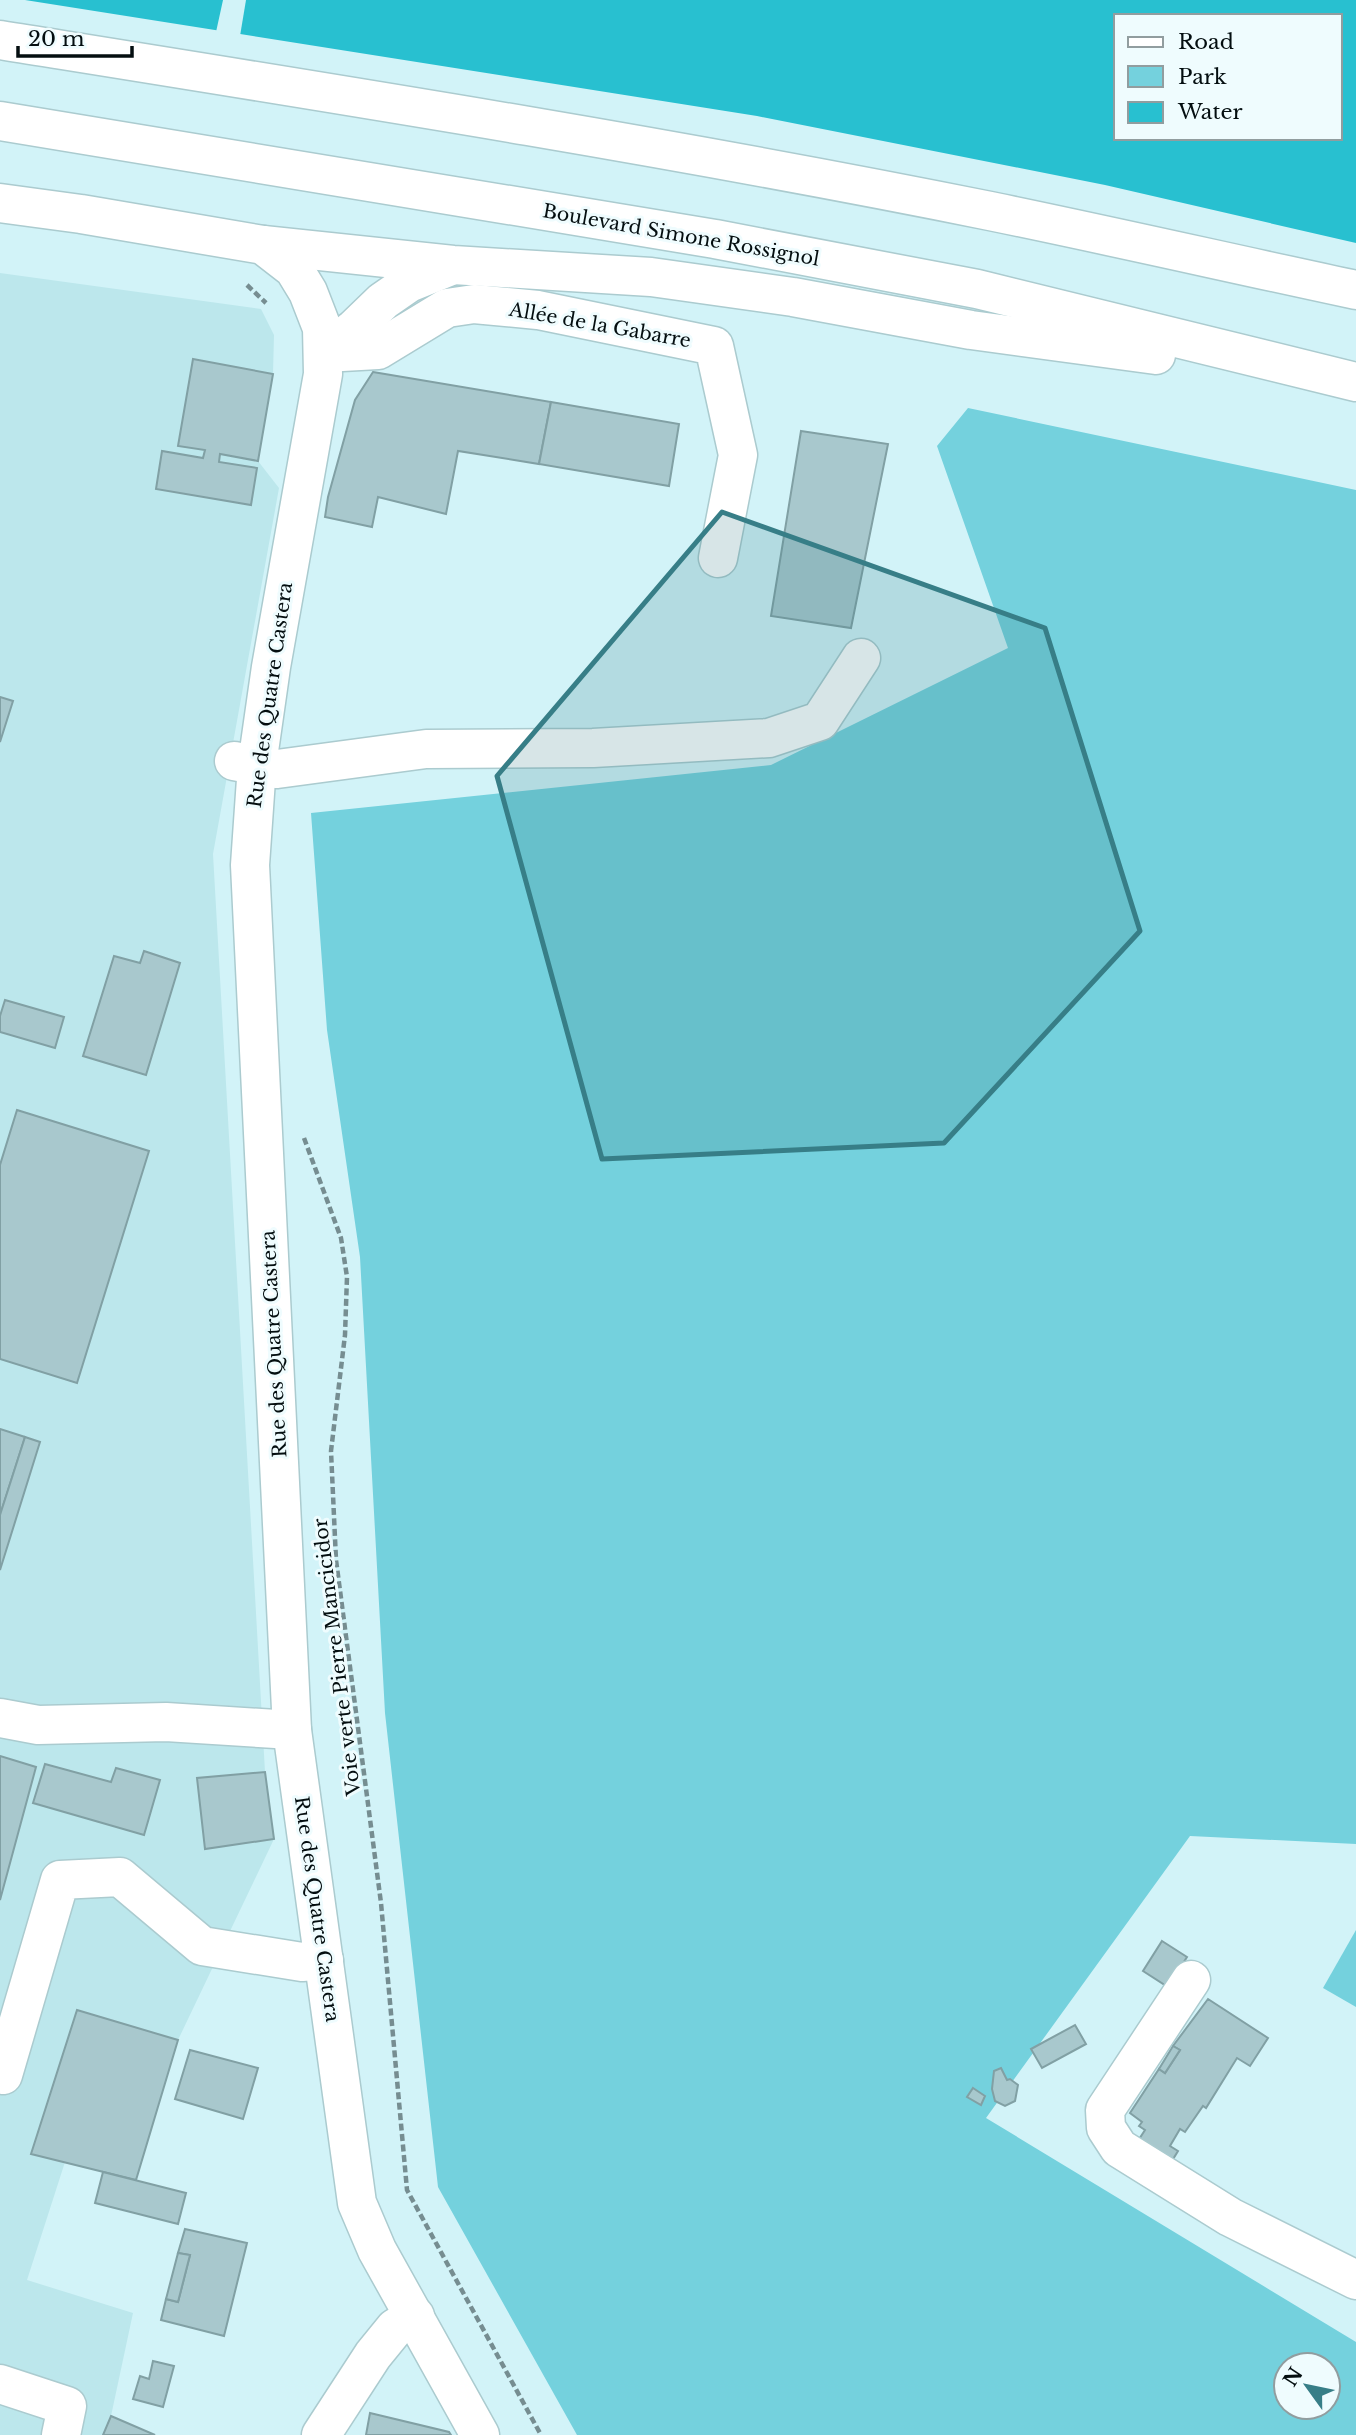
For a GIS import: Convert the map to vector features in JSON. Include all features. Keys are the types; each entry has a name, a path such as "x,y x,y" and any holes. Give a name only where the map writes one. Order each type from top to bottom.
{"main road":[{"path":"0,40 398,104 745,164 991,211 1356,290"},
{"name":"Boulevard Simone Rossignol","path":"0,121 742,244 977,289 1356,382"},
{"path":"0,203 263,245 453,265 650,277 793,297 971,330 1356,382"},
{"name":"Rue des Quatre Castera","path":"263,245 294,270 308,292 322,328 324,353 323,373 293,532 245,763 292,1730 357,2203 377,2250 480,2435"},
{"path":"324,353 355,328 383,300 409,283 453,265"},
{"name":"Allée de la Gabarre","path":"324,353 378,349 447,308 474,304 538,310 714,346 738,455 718,558"},
{"path":"245,763 277,769 426,749 593,748 769,738 820,721 861,658"},
{"path":"0,1718 38,1725 166,1722 292,1730"},
{"path":"3,2075 60,1880 120,1877 202,1946 302,1962 324,1960"},
{"path":"1191,1980 1105,2110 1106,2128 1119,2148 1230,2217 1356,2280"},
{"path":"321,2435 373,2355 396,2328 415,2316"},
{"path":"0,2384 67,2406 61,2435"}],"path":[{"name":"Voie verte Pierre Mancicidor","path":"299,1126 341,1238 347,1277 345,1335 331,1451 336,1560 380,1903 407,2190 541,2435"}],"highlighted area":[{"path":"722,512 1045,628 1140,931 944,1143 602,1159 497,776"}],"shaded area":[{"path":"0,273 261,309 274,335 273,374 258,461 279,488 213,854 265,1772 274,1839 178,2040 136,2180 65,2162 27,2280 133,2313 111,2416 103,2435 0,2435"}],"green space":[{"path":"968,408 1356,490 1356,1844 1190,1836 986,2118 1356,2342 1356,2435 577,2435 438,2187 385,1713 360,1257 327,1030 311,813 771,765 1008,648 937,446"},
{"path":"1356,1930 1356,2007 1323,1988"}],"water":[{"path":"25,0 1356,0 1356,243 1105,185 757,116"}],"pier":[{"path":"223,0 246,0 240,36 216,32"}],"building":[{"path":"193,359 273,374 258,461 220,454 219,462 257,468 251,505 156,489 162,451 203,458 205,450 178,446"},
{"path":"373,372 551,402 539,464 458,451 446,514 378,497 372,527 325,517 355,400"},
{"path":"551,402 679,424 669,486 539,464"},
{"path":"801,431 888,444 851,628 771,616"},
{"path":"0,697 13,701 0,742"},
{"path":"144,951 180,963 146,1075 83,1056 114,956 140,963"},
{"path":"5,1000 64,1017 55,1048 0,1032 0,1016"},
{"path":"17,1110 149,1151 77,1383 0,1359 0,1165"},
{"path":"0,1429 25,1437 0,1515"},
{"path":"25,1437 40,1442 0,1570 0,1515"},
{"path":"0,1756 36,1767 0,1900"},
{"path":"45,1764 111,1782 116,1768 160,1780 144,1835 33,1803"},
{"path":"265,1772 274,1839 205,1849 197,1778"},
{"path":"1162,1941 1187,1957 1168,1987 1143,1971"},
{"path":"1208,1999 1268,2038 1250,2066 1237,2058 1206,2108 1203,2106 1185,2132 1180,2129 1170,2146 1178,2151 1167,2169 1134,2147 1145,2130 1139,2126 1142,2122 1130,2113 1159,2069 1165,2073 1180,2050 1173,2046"},
{"path":"77,2010 178,2040 136,2180 31,2154"},
{"path":"1075,2025 1086,2044 1042,2068 1031,2049"},
{"path":"1173,2046 1180,2050 1165,2073 1159,2069"},
{"path":"190,2050 258,2068 243,2119 175,2099"},
{"path":"1001,2068 1007,2080 1010,2079 1018,2085 1015,2101 1005,2106 995,2101 992,2089 994,2071"},
{"path":"973,2088 985,2096 981,2105 967,2097"},
{"path":"103,2172 186,2193 178,2224 95,2203"},
{"path":"185,2229 247,2243 224,2336 161,2320 166,2299 178,2302 190,2255 178,2253"},
{"path":"178,2253 190,2255 178,2302 166,2299"},
{"path":"153,2361 174,2366 163,2407 133,2399 140,2376 149,2379"},
{"path":"370,2413 449,2432 451,2435 366,2435"},
{"path":"111,2416 155,2435 103,2435"}]}
